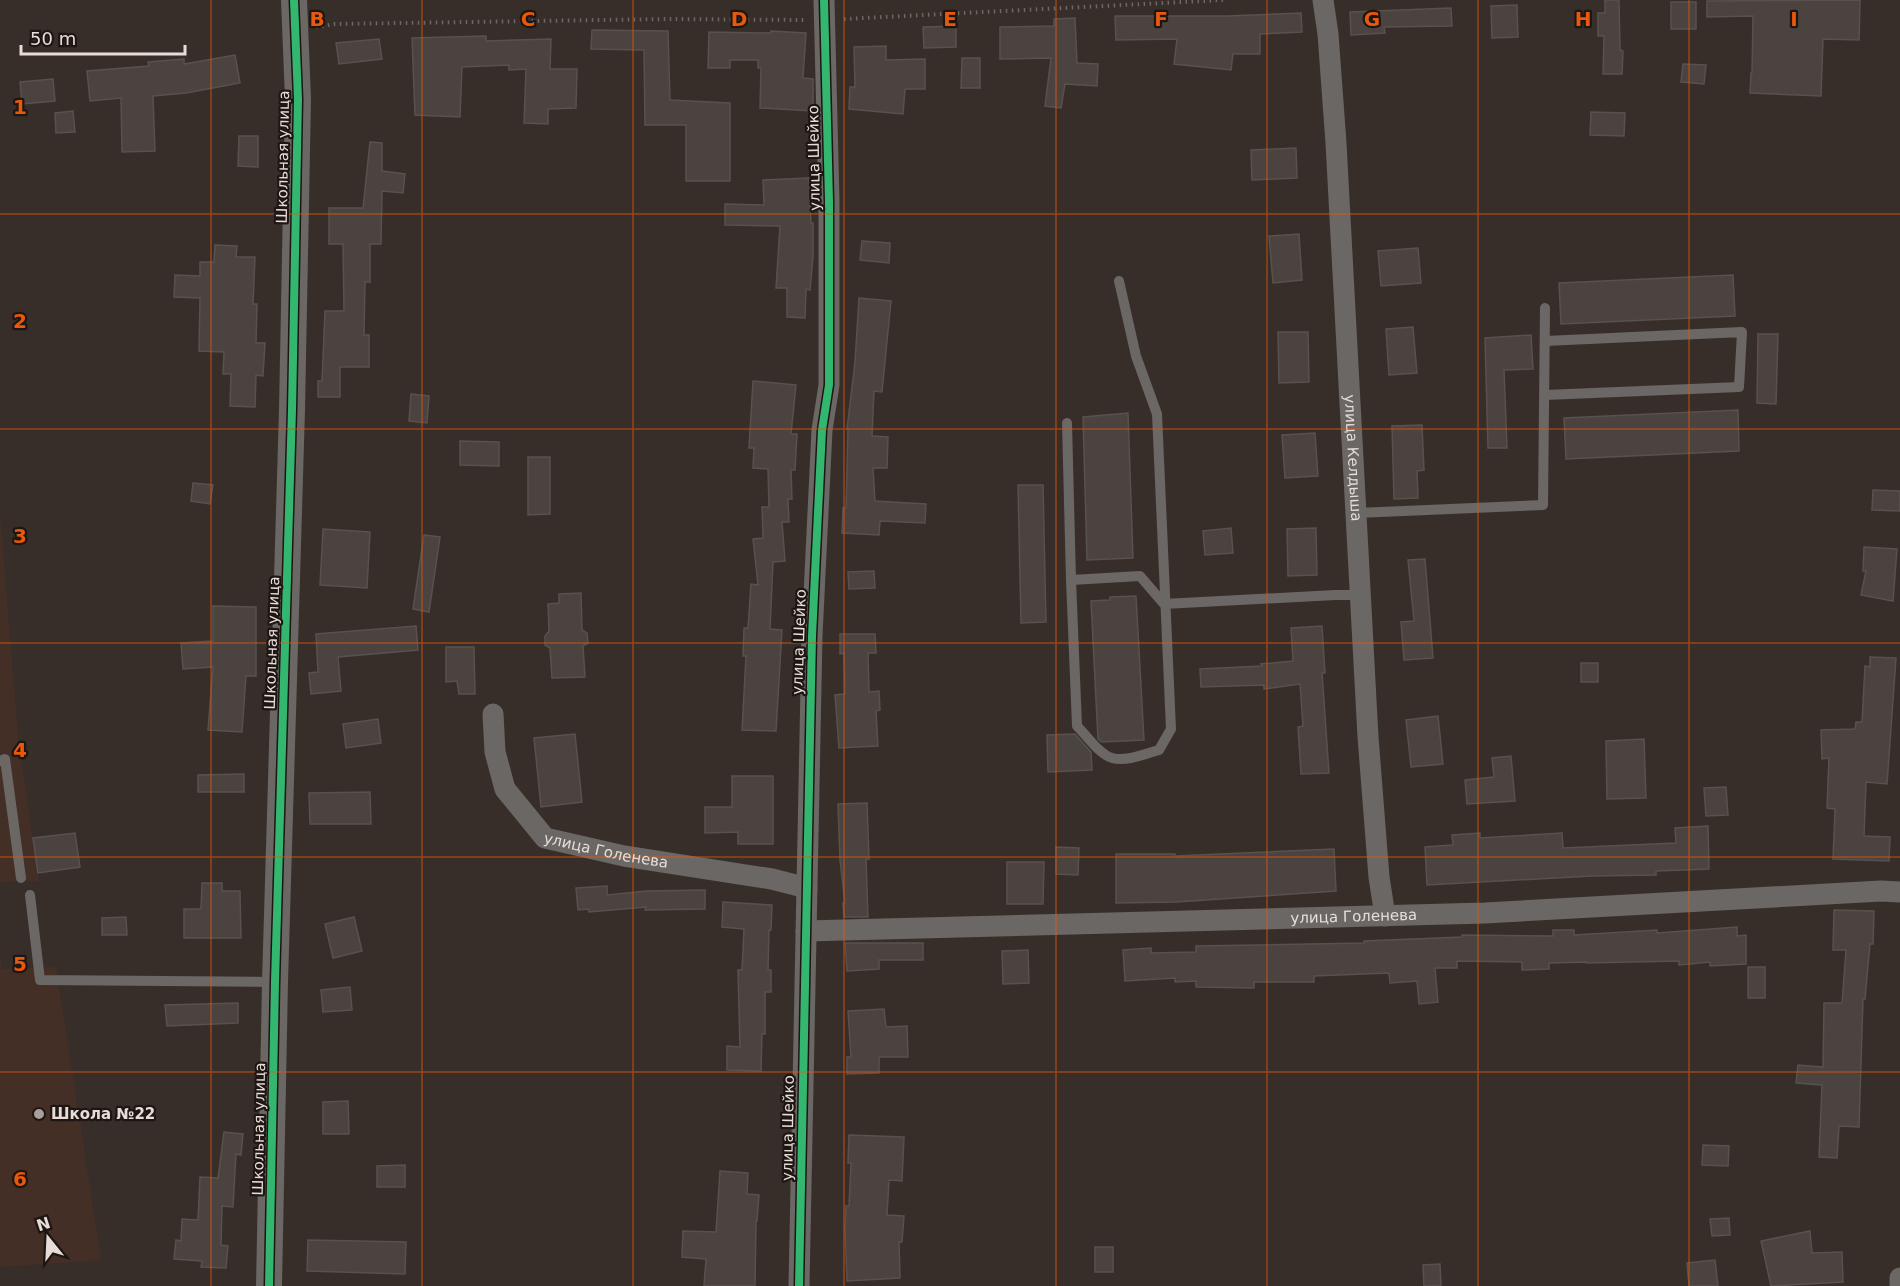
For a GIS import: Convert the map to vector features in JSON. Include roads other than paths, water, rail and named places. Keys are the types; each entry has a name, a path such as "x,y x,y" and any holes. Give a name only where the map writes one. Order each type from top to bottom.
{"street":[{"name":"Школьная улица","path":"269,1286 275,982 292,410 298,99 294,0"},
{"name":"улица Келдыша","path":"1323,0 1328,34 1336,143 1370,760 1379,877 1385,916"},
{"name":"улица Шейко","path":"799,1286 812,636 822,430 829,385 830,201 824,10"},
{"name":"улица Голенева","path":"493,714 495,752 505,789 545,838 624,856 772,879 807,888"},
{"name":"улица Голенева","path":"806,931 1485,913 1881,891 1900,892"},
{"path":"1900,1278 1900,1286"}],"lane":[{"path":"1067,423 1077,726 1101,751 1113,758 1136,757 1159,750 1171,729 1157,414 1136,356 1119,281"},
{"path":"1357,513 1543,505 1545,308"},
{"path":"1545,341 1742,332 1739,387 1545,395"},
{"path":"1071,580 1140,576 1164,604"},
{"path":"1164,604 1361,595"},
{"path":"0,760 5,759 21,878"},
{"path":"30,895 40,980 275,982"}],"place":[{"name":"Школа №22","path":"39,1114"}]}
